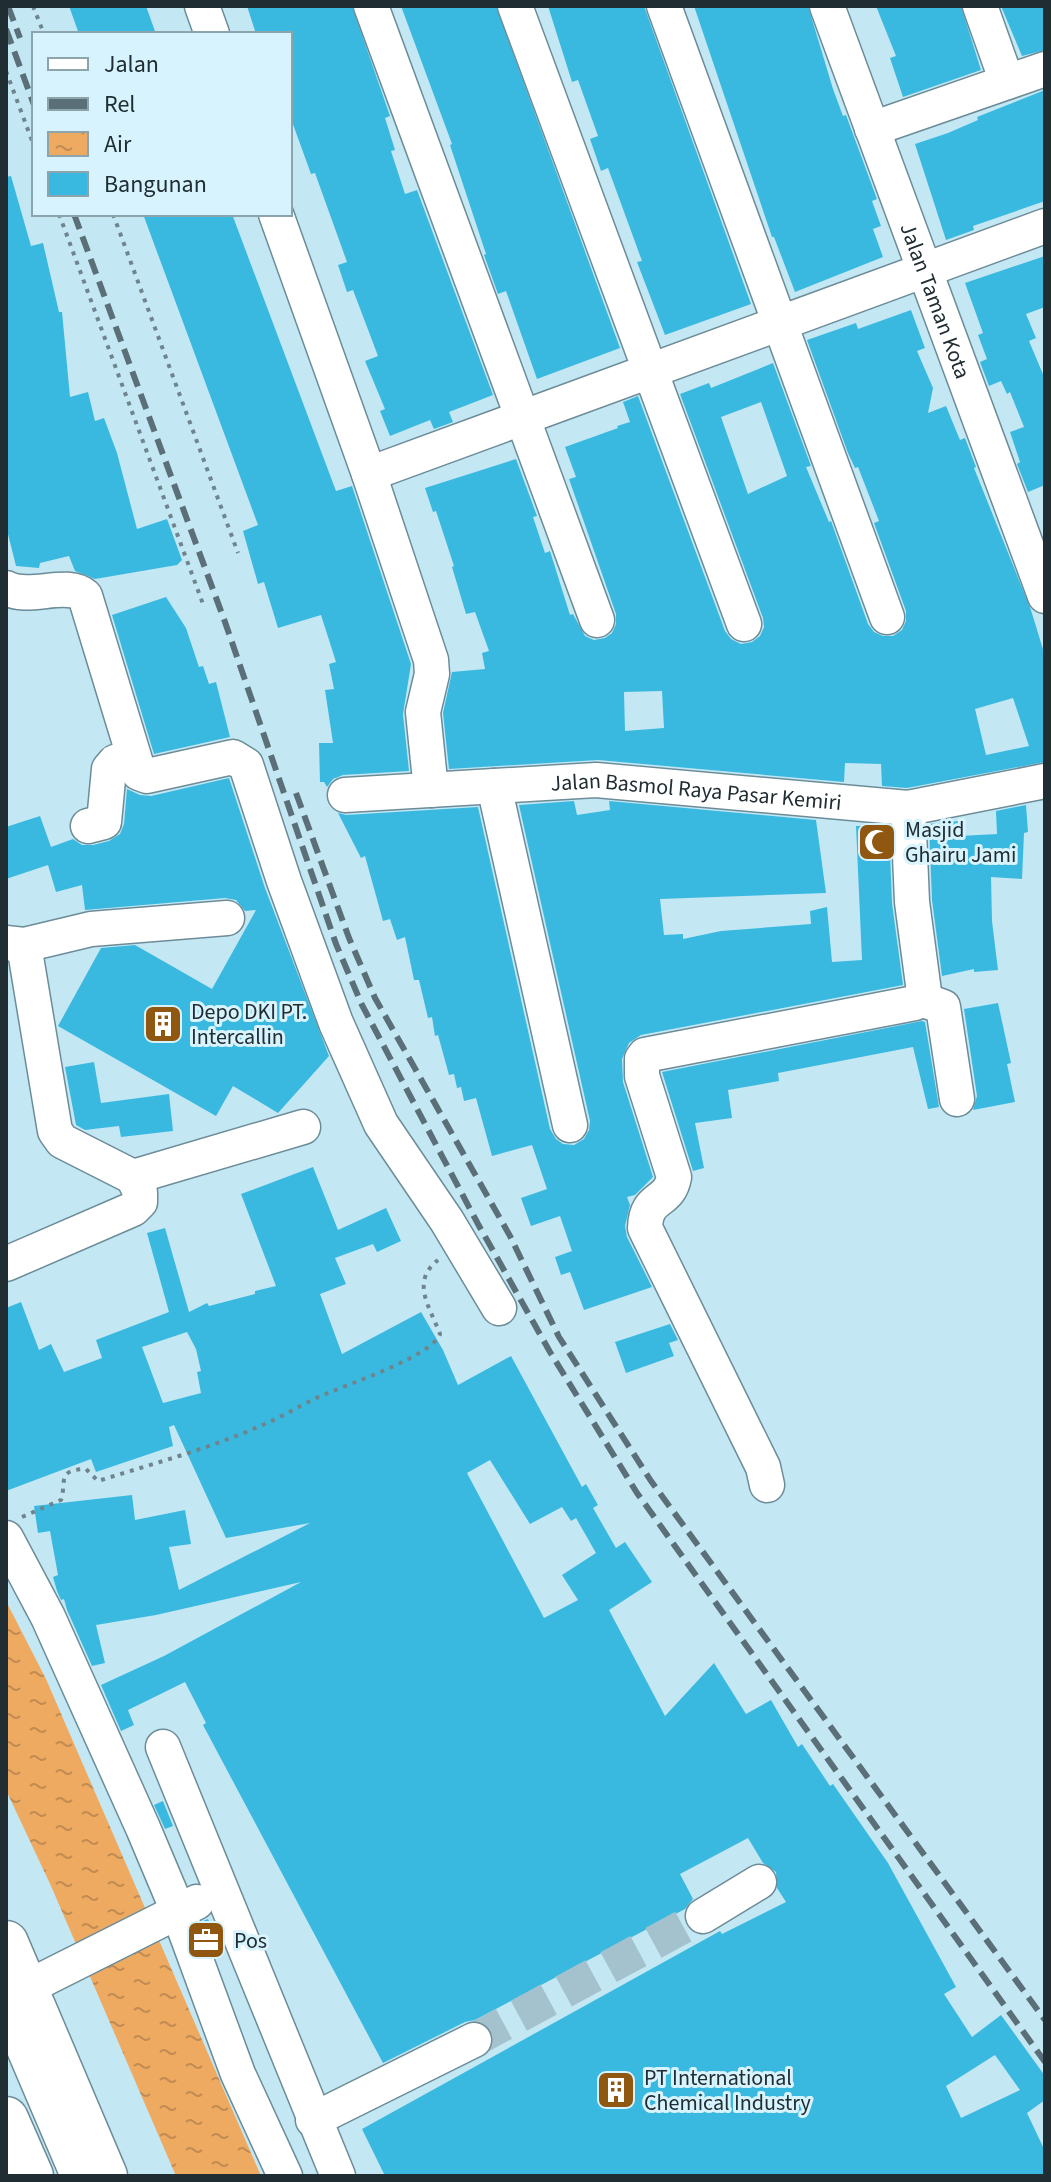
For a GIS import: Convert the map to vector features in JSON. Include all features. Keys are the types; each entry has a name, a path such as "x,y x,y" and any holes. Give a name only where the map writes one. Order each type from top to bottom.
{"highway":[{"path":"6,1943 105,2176"}],"street":[{"path":"202,6 211,32"},
{"path":"371,6 597,620"},
{"path":"515,6 744,624"},
{"path":"664,6 887,617"},
{"name":"Jalan Taman Kota","path":"827,6 1045,596"},
{"path":"980,6 1007,82"},
{"path":"872,129 1045,69"},
{"path":"277,216 369,474 431,660 432,674 423,712 431,790"},
{"path":"369,474 1045,226"},
{"path":"6,588 16,593 77,590 85,596 139,773 147,776 233,757 246,765 331,1009 381,1124 447,1221 499,1308"},
{"path":"88,826 104,822 109,769 115,762 133,757"},
{"name":"Jalan Basmol Raya Pasar Kemiri","path":"345,795 596,780 908,808 1045,781"},
{"path":"494,786 570,1125"},
{"path":"767,1485 763,1467 645,1228 648,1207 668,1193 674,1177 642,1076 642,1059 645,1055 915,1003 921,999 924,992 912,902 908,808"},
{"path":"6,1264 133,1209 140,1202 140,1192 133,1177 62,1141 55,1131 15,944 91,929 227,918"},
{"path":"921,999 943,1007 957,1099"},
{"path":"133,1177 303,1127"},
{"path":"12,1529 238,2074 285,2176"},
{"path":"163,1747 338,2176"},
{"path":"703,1916 759,1882"},
{"path":"78,2176 27,1991 221,1887"},
{"path":"313,2120 474,2040"},
{"path":"6,2067 23,2155"}],"path":[{"path":"33,6 43,32"},
{"path":"6,71 32,141"},
{"path":"60,216 203,604"},
{"path":"114,216 238,553"},
{"path":"12,1529 41,1507 58,1502 63,1494 62,1479 66,1474 86,1469 98,1481 172,1459 268,1423 325,1393 388,1368 433,1345 440,1334 427,1302 423,1281 425,1272 442,1256"}],"water":[{"path":"6,1601 46,1679 261,2176 176,2176 51,1886 6,1790"}],"building":[{"path":"69,6 146,6 155,32 78,32"},
{"path":"247,6 352,6 390,116 385,118 395,150 391,151 405,194 417,190 493,395 449,412 453,422 434,429 430,420 390,436 380,411 385,409 365,361 378,356 353,290 347,292 338,265 347,262 315,173 311,174 292,122 292,32 255,32"},
{"path":"401,6 496,6 620,348 537,379 506,291 498,294 452,144"},
{"path":"548,6 644,6 751,304 665,335 637,262 642,261 608,168 601,171 590,139 598,136 578,80 572,82"},
{"path":"694,6 808,6 833,89 843,116 846,115 877,199 872,201 881,226 873,229 883,257 795,292 772,237"},
{"path":"876,6 961,6 981,70 903,97 890,58 896,56"},
{"path":"1001,6 1045,6 1045,50 1022,56"},
{"path":"1045,90 1045,201 973,226 974,230 946,240 915,144 948,133 978,120 977,117"},
{"path":"11,176 31,246 43,243 59,312 62,312 70,397 88,392 95,421 104,418 117,453 137,529 167,519 182,560 177,565 95,579 75,571 69,556 40,563 39,568 16,566 6,526 6,177"},
{"path":"144,216 233,216 336,491 352,486 411,664 403,714 409,771 343,775 333,779 327,787 320,782 319,743 333,743 325,690 334,689 329,664 336,662 321,615 278,628 264,582 258,584 243,531 258,525"},
{"path":"1045,256 1045,307 1026,314 1036,338 1029,341 1045,379 1045,485 1028,492 1017,464 1020,462 1010,432 1024,427 1010,392 1007,394 1001,381 989,386 980,362 987,359 978,335 983,333 965,283"},
{"path":"911,310 925,348 917,351 933,388 928,413 946,406 960,440 965,438 1031,610 1045,656 1045,762 907,788 882,786 881,764 845,763 844,782 598,760 449,769 443,713 452,672 485,669 482,653 489,651 475,612 466,614 454,566 425,488 516,459 537,516 533,517 545,553 550,551 570,615 573,614 585,636 594,640 605,638 612,633 616,614 569,479 576,477 565,447 630,422 623,402 638,396 725,631 731,639 741,644 752,642 760,636 764,627 763,618 680,394 709,383 711,388 773,363 811,466 806,467 831,521 868,624 874,632 883,636 893,636 902,630 906,611 874,523 879,521 858,467 855,468 848,453 807,340 856,323 858,329","holes":["761,402 787,476 748,494 721,417","662,691 664,728 625,731 624,692","1013,698 1029,746 986,755 975,709"]},
{"path":"166,597 186,628 199,667 203,666 209,684 216,682 230,737 154,754 112,615"},
{"path":"229,778 265,888 329,1056 278,1113 233,1086 216,1116 58,1026 101,948 135,945 212,989 256,910 245,911 236,900 225,898 85,910 82,885 56,892 48,865 6,879 6,827 40,816 51,847 73,839 82,845 93,845 120,834 124,824 127,789 151,796"},
{"path":"574,801 577,815 610,810 609,801 816,820 826,893 660,899 664,935 683,934 683,939 721,931 811,924 810,911 827,907 832,962 862,960 856,826 889,826 892,903 903,985 641,1035 629,1043 622,1059 623,1082 653,1177 635,1195 627,1197 630,1205 625,1226 627,1237 652,1287 584,1310 570,1272 561,1275 555,1257 572,1251 560,1216 531,1226 521,1198 547,1189 532,1145 492,1156 476,1098 464,1101 454,1074 449,1075 438,1035 435,1036 432,1017 428,1018 419,980 414,980 405,937 397,940 390,919 383,921 365,856 361,858 338,813 478,807 550,1129 563,1144 574,1145 584,1139 590,1121 519,805"},
{"path":"1026,805 1028,832 1024,833 1022,879 991,877 998,970 974,972 974,969 942,976 932,900 929,824 958,821 959,836 997,834 996,811"},
{"path":"998,1003 1011,1063 1007,1064 1015,1102 973,1110 977,1096 964,1009"},
{"path":"925,1022 939,1107 928,1109 913,1047 778,1073 779,1081 728,1090 732,1118 695,1123 704,1168 693,1171 662,1072"},
{"path":"94,1062 101,1103 169,1094 173,1131 121,1137 119,1126 85,1130 76,1125 65,1067"},
{"path":"313,1167 338,1230 386,1208 401,1241 377,1252 373,1244 335,1258 346,1284 320,1294 342,1354 421,1312 443,1350 458,1385 511,1356 582,1487 586,1484 598,1505 593,1508 616,1548 625,1542 652,1582 609,1610 665,1716 714,1663 746,1714 771,1700 798,1747 802,1744 888,1863 956,1987 944,1994 972,2037 1001,2015 1045,2076 1045,2100 1027,2113 1045,2151 1045,2176 385,2176 362,2129 720,1931 722,1934 786,1902 777,1888 776,1872 763,1863 748,1838 680,1874 693,1899 685,1909 475,2020 465,2022 383,2063 203,1725 206,1723 185,1682 128,1710 134,1725 121,1731 101,1685 164,1656 301,1582 156,1615 96,1625 105,1663 92,1666 64,1599 61,1600 57,1591 53,1577 58,1575 50,1531 38,1533 34,1506 132,1495 135,1520 185,1510 191,1544 169,1547 179,1590 310,1523 226,1538 174,1425 169,1427 173,1446 96,1472 91,1459 6,1491 6,1308 21,1302 39,1350 51,1344 64,1372 102,1358 96,1340 169,1312 147,1233 165,1228 189,1312 207,1303 209,1306 276,1286 241,1194","holes":["187,1332 196,1349 201,1371 197,1372 201,1393 163,1403 142,1347","490,1460 530,1524 562,1507 571,1521 576,1518 596,1553 562,1575 578,1600 544,1618 467,1473","995,2055 1020,2090 961,2118 946,2086"]},
{"path":"670,1324 678,1340 669,1343 674,1356 626,1373 615,1342"},
{"path":"163,1801 173,1826 165,1829 154,1805"},
{"path":"208,1919 224,1954 216,1957 203,1921"}],"tunnel":[{"path":"474,2040 703,1916"}],"railway":[{"path":"8,6 20,38"},
{"path":"6,29 32,100"},
{"path":"75,216 225,622 336,944 362,1005 550,1352 637,1493 1045,2062"},
{"path":"296,793 349,938 375,998 510,1236 559,1337 651,1481 1045,2020"}],"place":[{"name":"Masjid Ghairu Jami","path":"877,842"},
{"name":"Depo DKI PT. Intercallin","path":"163,1024"},
{"name":"Pos","path":"206,1940"},
{"name":"PT International Chemical Industry","path":"616,2090"}]}
